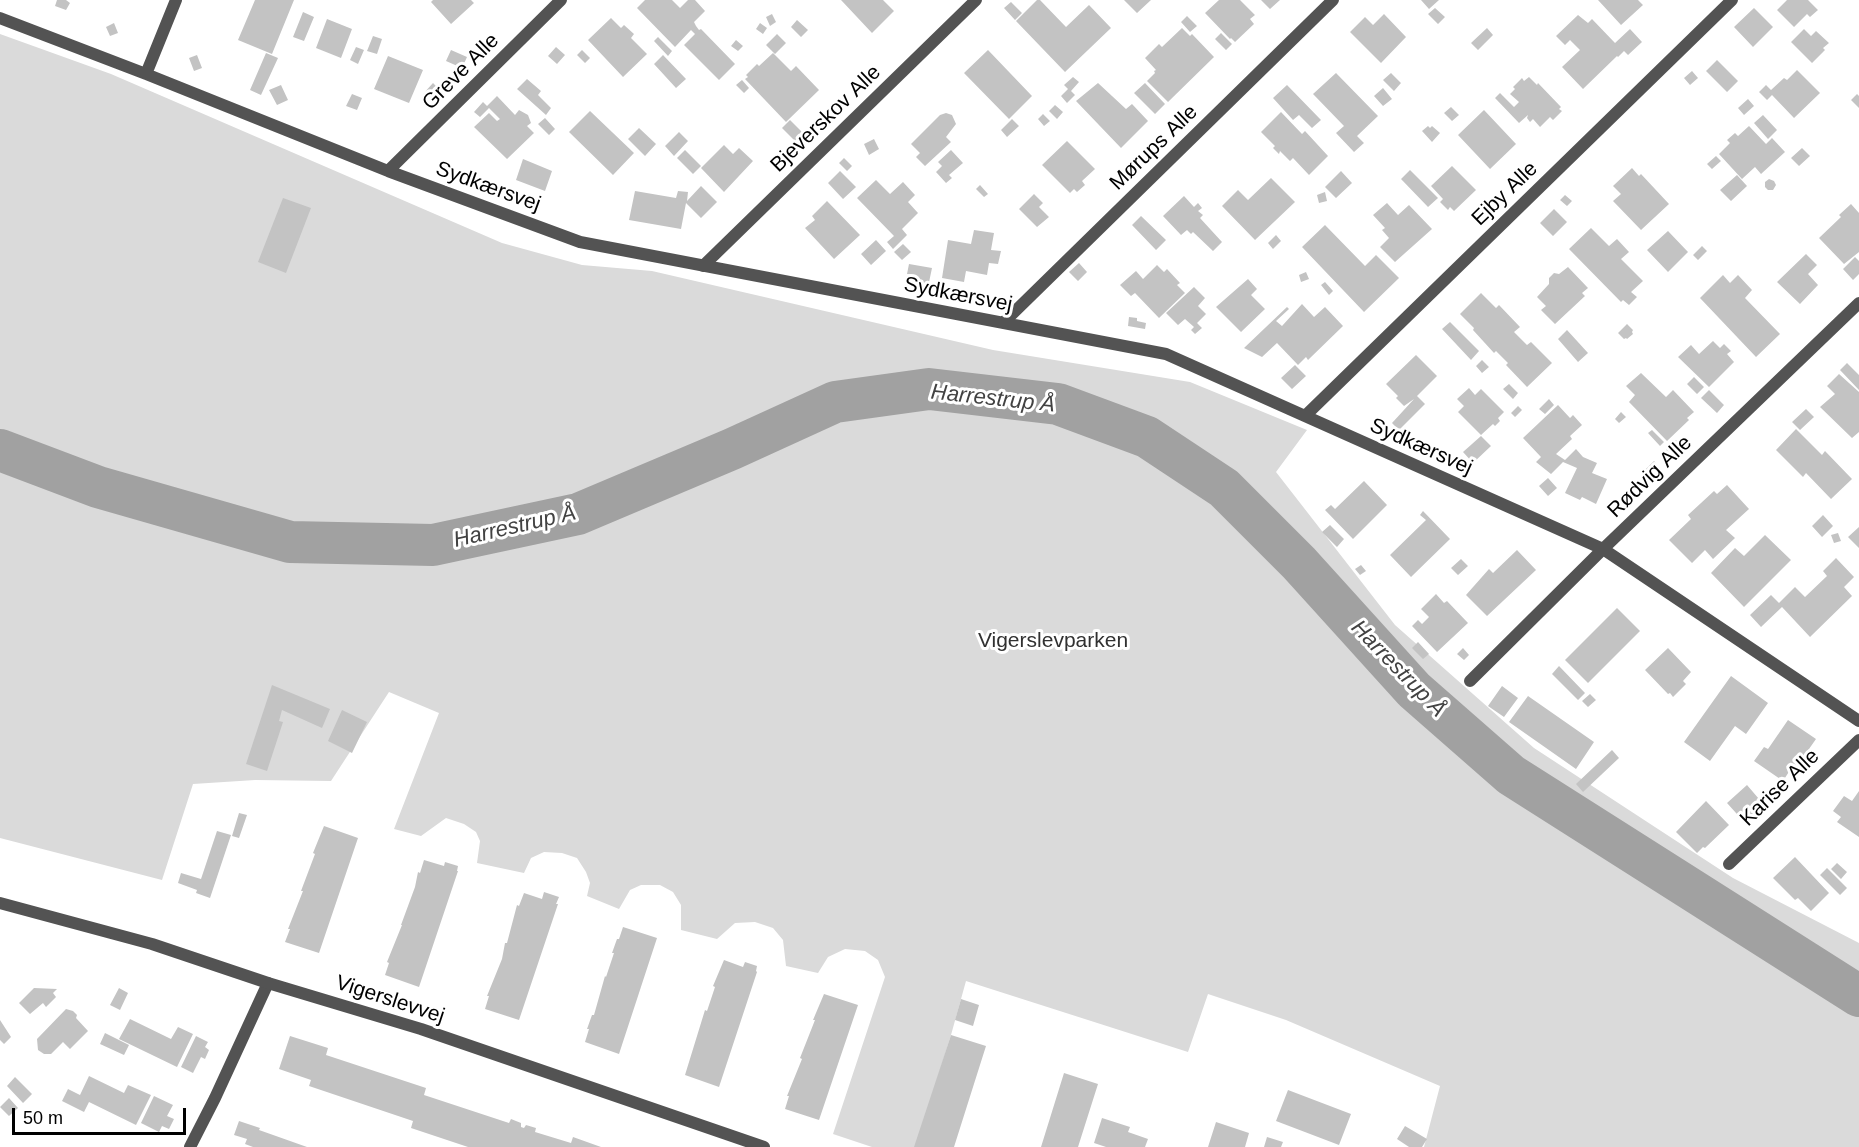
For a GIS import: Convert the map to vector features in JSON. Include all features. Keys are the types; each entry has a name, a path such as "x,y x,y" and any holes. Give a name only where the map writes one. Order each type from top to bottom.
{"street":[{"path":"146,74 176,0"},
{"name":"Greve Alle","path":"388,171 561,0"},
{"name":"Bjeverskov Alle","path":"703,266 976,0"},
{"name":"Mørups Alle","path":"1004,323 1333,0"},
{"name":"Ejby Alle","path":"1305,416 1732,0"},
{"name":"Sydkærsvej","path":"0,18 388,171 580,242 1166,354 1603,549 1859,721"},
{"name":"Rødvig Alle","path":"1470,681 1603,549 1859,303"},
{"name":"Karise Alle","path":"1729,864 1859,740"},
{"name":"Vigerslevvej","path":"0,903 152,944 268,983 421,1029 764,1147"},
{"path":"190,1147 216,1098 268,983"}],"green space":[{"name":"Vigerslevparken","path":"0,34 111,74 502,243 582,265 652,271 993,350 1190,382 1307,430 1276,472 1395,625 1534,748 1733,878 1859,943 1859,1147 1424,1147 1440,1086 1286,1020 1208,994 1188,1052 966,981 916,1147 872,1147 833,1134 885,977 878,960 865,951 845,949 828,957 818,973 786,966 783,940 773,928 755,922 735,923 717,939 681,930 681,905 673,892 660,885 641,885 630,890 619,909 587,896 590,883 577,858 562,853 544,852 531,858 524,873 477,863 480,841 476,832 464,824 446,818 421,836 394,829 439,713 389,692 331,781 255,780 193,784 162,880 0,838"}],"building":[{"path":"57,0 66,0 70,3 66,10 55,6"},
{"path":"255,0 294,0 272,54 238,40"},
{"path":"433,0 471,0 474,3 451,24 431,2"},
{"path":"645,0 672,0 680,8 688,0 695,0 705,11 694,22 696,26 735,64 719,80 684,45 695,34 691,30 675,47 637,8"},
{"path":"841,0 883,0 894,11 872,33"},
{"path":"1037,0 1040,0 1066,27 1089,5 1111,28 1065,72 1016,21"},
{"path":"1124,0 1151,0 1137,13"},
{"path":"1219,0 1240,0 1255,15 1250,19 1254,24 1235,42 1205,13"},
{"path":"1261,0 1280,0 1270,9"},
{"path":"1421,0 1439,0 1429,9"},
{"path":"1598,0 1638,0 1643,5 1621,25"},
{"path":"1787,0 1808,0 1818,10 1810,17 1807,14 1794,27 1777,10"},
{"path":"1011,2 1022,13 1015,20 1004,8"},
{"path":"1435,8 1445,17 1438,24 1428,14"},
{"path":"1754,8 1773,27 1753,47 1734,27"},
{"path":"303,12 314,17 304,41 293,37"},
{"path":"772,14 776,22 770,26 766,17"},
{"path":"1384,14 1406,37 1381,63 1350,32 1365,17 1373,25"},
{"path":"1578,15 1588,23 1592,19 1615,43 1630,29 1642,42 1628,55 1624,51 1617,56 1583,89 1562,67 1580,50 1570,40 1565,45 1556,36"},
{"path":"1187,16 1197,26 1190,32 1181,22"},
{"path":"611,18 621,28 624,25 634,34 631,38 647,54 623,77 588,40"},
{"path":"327,19 352,29 341,58 316,48"},
{"path":"797,20 808,30 801,37 791,27"},
{"path":"114,23 118,33 110,36 106,27"},
{"path":"760,23 767,28 763,34 756,29"},
{"path":"1182,28 1190,36 1192,34 1214,57 1168,102 1147,81 1156,70 1145,58 1159,44 1162,47"},
{"path":"1487,28 1493,35 1478,50 1471,43"},
{"path":"1804,29 1811,36 1816,31 1829,43 1812,63 1791,42"},
{"path":"1221,33 1232,44 1226,50 1215,39"},
{"path":"777,34 786,43 775,54 766,45"},
{"path":"373,36 382,39 377,54 367,51"},
{"path":"658,37 672,51 668,56 654,41"},
{"path":"736,40 743,46 738,51 731,46"},
{"path":"356,47 364,50 358,64 350,60"},
{"path":"556,47 565,55 557,64 548,56"},
{"path":"451,50 467,57 462,68 446,61"},
{"path":"582,50 590,58 585,63 577,55"},
{"path":"988,50 1032,96 1009,119 964,73"},
{"path":"266,53 278,58 261,95 250,90"},
{"path":"773,53 791,71 796,66 819,90 786,122 745,79 757,64 759,66"},
{"path":"197,55 202,68 194,71 189,58"},
{"path":"663,55 686,79 676,88 654,64"},
{"path":"388,56 423,70 409,103 374,89"},
{"path":"1717,60 1738,81 1727,92 1706,71"},
{"path":"1797,70 1820,93 1794,118 1772,95 1767,100 1759,92 1766,85 1771,90 1784,78 1787,80"},
{"path":"1692,71 1698,78 1690,85 1684,78"},
{"path":"1336,73 1378,116 1357,136 1364,143 1354,152 1336,133 1344,126 1313,94"},
{"path":"1391,73 1401,83 1394,91 1383,80"},
{"path":"1073,77 1079,82 1071,91 1075,95 1067,103 1061,96 1068,89 1064,85"},
{"path":"1529,77 1537,85 1538,83 1561,107 1559,109 1562,111 1553,120 1550,117 1540,127 1533,119 1530,122 1528,115 1519,123 1495,98 1500,93 1514,107 1519,102 1510,94 1515,89 1513,87 1522,78 1524,81"},
{"path":"527,79 541,91 538,95 551,108 546,115 517,89"},
{"path":"742,80 749,88 744,93 736,85"},
{"path":"433,83 440,90 430,100 423,94"},
{"path":"1098,83 1126,109 1132,104 1148,121 1121,148 1076,101"},
{"path":"1145,83 1165,104 1155,114 1134,93"},
{"path":"281,85 288,100 277,105 269,90"},
{"path":"1287,85 1321,120 1312,128 1299,115 1293,120 1273,98"},
{"path":"1383,88 1392,99 1383,106 1374,96"},
{"path":"352,94 362,98 357,110 346,106"},
{"path":"1857,94 1859,96 1859,108 1851,100"},
{"path":"497,96 515,115 519,110 528,115 531,123 527,126 534,133 507,159 474,127 489,113 497,121 500,119 489,108 480,117 474,112 483,102 487,106"},
{"path":"1748,99 1754,106 1744,115 1738,108"},
{"path":"1055,105 1063,112 1057,119 1049,111"},
{"path":"1451,107 1459,115 1452,121 1444,113"},
{"path":"1484,110 1516,144 1490,169 1458,135"},
{"path":"590,111 634,153 613,175 569,132"},
{"path":"1281,112 1302,134 1305,131 1328,156 1309,175 1293,158 1290,161 1280,151 1279,154 1273,148 1275,146 1261,132"},
{"path":"946,113 952,115 956,124 946,137 951,142 925,166 916,157 920,153 911,144 940,115"},
{"path":"1043,114 1050,121 1044,126 1038,119"},
{"path":"1763,115 1777,130 1768,139 1754,123"},
{"path":"545,118 555,129 549,135 538,124"},
{"path":"1012,119 1019,126 1007,137 1001,130"},
{"path":"790,120 806,136 798,144 782,128"},
{"path":"1428,126 1430,128 1432,126 1440,133 1432,142 1422,131"},
{"path":"1749,126 1766,144 1772,138 1785,152 1761,174 1755,167 1742,179 1719,154 1730,143 1727,140 1735,133 1738,136"},
{"path":"639,128 656,144 645,156 628,139"},
{"path":"679,132 688,141 674,156 665,146"},
{"path":"874,139 879,149 869,155 864,144"},
{"path":"1067,141 1095,169 1082,181 1085,185 1077,192 1074,189 1070,193 1042,165"},
{"path":"724,145 733,154 739,148 753,161 724,192 701,168"},
{"path":"1802,148 1810,156 1799,166 1791,158"},
{"path":"685,150 701,166 693,174 677,158"},
{"path":"951,150 963,163 949,175 952,178 946,183 936,172 942,166 938,162"},
{"path":"1716,156 1721,161 1712,169 1707,164"},
{"path":"844,158 852,166 847,171 839,163"},
{"path":"523,159 552,171 545,191 516,180"},
{"path":"1452,166 1476,190 1454,211 1450,207 1448,210 1440,202 1443,199 1431,186"},
{"path":"1632,168 1639,176 1641,174 1669,204 1641,230 1613,201 1621,194 1613,186"},
{"path":"1410,170 1438,198 1428,207 1401,179"},
{"path":"840,171 856,187 843,199 828,183"},
{"path":"1341,171 1352,183 1336,198 1325,187"},
{"path":"1737,175 1747,186 1731,201 1720,190"},
{"path":"1271,178 1295,202 1255,240 1222,206 1238,190 1248,200"},
{"path":"1769,179 1776,185 1773,190 1765,187 1765,182"},
{"path":"876,180 890,194 903,182 915,195 908,202 918,213 902,229 907,235 893,249 887,242 894,236 857,198"},
{"path":"980,185 988,194 984,197 976,189"},
{"path":"701,186 717,202 701,218 686,203 681,229 629,220 635,191 676,198 678,191 688,192 687,201"},
{"path":"1325,192 1327,201 1319,203 1317,195"},
{"path":"1034,194 1043,203 1039,207 1049,217 1037,227 1019,209"},
{"path":"1565,195 1572,201 1567,206 1560,200"},
{"path":"1184,196 1194,207 1198,203 1202,208 1198,211 1203,215 1200,218 1222,242 1213,251 1193,232 1191,234 1187,230 1181,235 1163,216"},
{"path":"283,198 311,208 286,273 258,262"},
{"path":"827,201 860,235 834,259 805,228 815,220 812,216"},
{"path":"1387,203 1398,215 1409,205 1432,229 1395,262 1380,247 1389,238 1382,230 1385,228 1373,215"},
{"path":"1851,204 1859,213 1859,252 1844,264 1819,238"},
{"path":"1554,209 1567,222 1553,236 1540,223"},
{"path":"1141,216 1166,240 1156,250 1132,225"},
{"path":"1325,225 1365,266 1376,255 1399,278 1364,312 1302,247"},
{"path":"1591,228 1609,246 1617,239 1629,252 1621,259 1643,281 1631,292 1637,297 1629,305 1623,300 1621,302 1569,249"},
{"path":"974,230 994,233 991,250 1001,251 998,264 989,263 987,275 966,271 964,282 942,278 948,240 971,244"},
{"path":"1668,231 1688,252 1668,272 1647,250"},
{"path":"1276,235 1281,241 1273,249 1268,243"},
{"path":"876,240 886,251 871,265 861,254"},
{"path":"903,244 911,252 902,260 894,252"},
{"path":"1702,246 1707,251 1698,260 1693,255"},
{"path":"1806,254 1817,265 1808,274 1818,285 1800,304 1777,282"},
{"path":"1855,257 1859,261 1859,274 1853,280 1843,269"},
{"path":"1079,263 1087,272 1078,281 1069,272"},
{"path":"909,264 932,268 928,287 915,285 916,275 907,274"},
{"path":"1157,265 1164,272 1167,269 1180,283 1177,285 1185,293 1159,318 1135,293 1131,296 1120,285 1136,271 1143,279"},
{"path":"1568,267 1588,288 1582,293 1585,296 1555,324 1541,310 1546,306 1537,297 1549,284 1549,278 1554,273 1559,274"},
{"path":"1306,272 1309,279 1301,282 1299,275"},
{"path":"1723,275 1730,283 1738,275 1752,290 1745,298 1780,334 1756,357 1700,298"},
{"path":"1248,279 1257,289 1251,295 1265,309 1241,332 1216,307"},
{"path":"1325,282 1333,291 1329,295 1321,285"},
{"path":"1194,287 1205,298 1198,306 1206,314 1197,323 1202,328 1195,334 1191,330 1194,327 1185,319 1178,325 1166,313"},
{"path":"1481,293 1496,308 1499,305 1520,327 1514,332 1527,345 1531,342 1552,363 1527,387 1506,365 1508,363 1496,351 1494,353 1460,314"},
{"path":"1302,304 1314,317 1325,307 1343,326 1308,360 1306,357 1298,365 1277,343 1262,357 1244,348 1287,307 1289,309 1276,321 1282,326"},
{"path":"1129,317 1146,323 1145,329 1128,326"},
{"path":"1450,322 1479,351 1471,360 1442,329"},
{"path":"1627,324 1633,330 1633,334 1624,339 1618,333"},
{"path":"1567,330 1588,353 1578,362 1558,339"},
{"path":"1713,341 1720,348 1724,344 1731,351 1727,354 1734,362 1709,387 1678,357 1691,345 1699,354"},
{"path":"1416,355 1437,376 1417,396 1425,404 1399,430 1392,423 1414,399 1404,406 1386,384"},
{"path":"1482,360 1489,367 1482,373 1476,366"},
{"path":"1847,363 1859,375 1859,390 1840,370"},
{"path":"1295,365 1306,376 1292,389 1281,378"},
{"path":"1641,373 1666,397 1673,390 1694,412 1667,441 1629,402 1635,395 1626,386"},
{"path":"1839,374 1859,392 1859,432 1852,438 1820,407 1835,394 1827,386"},
{"path":"1694,377 1704,387 1697,394 1687,384"},
{"path":"1509,384 1518,393 1513,399 1503,389"},
{"path":"1469,388 1475,395 1481,389 1504,412 1498,418 1500,421 1495,426 1493,424 1481,435 1458,412 1464,406 1457,399"},
{"path":"1709,390 1724,405 1717,413 1701,398"},
{"path":"1549,399 1554,405 1545,414 1539,409"},
{"path":"1558,405 1570,418 1573,415 1582,425 1570,436 1572,439 1556,454 1565,460 1576,449 1583,457 1597,463 1592,473 1607,479 1596,504 1582,497 1580,500 1565,493 1577,468 1563,462 1551,474 1536,462 1541,457 1523,438"},
{"path":"1518,406 1522,410 1515,417 1511,413"},
{"path":"1806,409 1814,417 1800,430 1792,422"},
{"path":"1621,412 1626,417 1619,423 1615,419"},
{"path":"1796,429 1822,455 1825,451 1852,479 1831,499 1806,473 1803,477 1776,450"},
{"path":"1652,430 1664,442 1660,446 1648,433"},
{"path":"1481,436 1491,446 1473,463 1463,452"},
{"path":"1676,440 1683,446 1673,457 1666,450"},
{"path":"1654,461 1660,468 1652,476 1646,469"},
{"path":"1548,478 1557,488 1548,496 1539,486"},
{"path":"1364,481 1387,505 1353,539 1325,510 1331,505 1335,509"},
{"path":"1727,485 1749,509 1726,530 1735,538 1713,559 1705,550 1692,563 1669,540 1691,519 1688,515 1714,491 1717,494"},
{"path":"1423,511 1450,539 1411,577 1390,555 1426,520 1420,515"},
{"path":"1823,515 1833,526 1822,537 1812,526"},
{"path":"1330,525 1344,539 1337,547 1322,532"},
{"path":"1859,527 1859,548 1848,537"},
{"path":"1838,533 1841,541 1834,543 1831,535"},
{"path":"1765,535 1791,560 1744,607 1711,573 1735,548 1744,556"},
{"path":"1517,550 1536,570 1487,616 1466,595 1489,569 1493,573"},
{"path":"1836,558 1854,577 1844,587 1852,596 1810,637 1782,607 1761,627 1750,615 1771,595 1779,603 1795,587 1805,597 1827,576 1823,571"},
{"path":"1461,559 1468,566 1458,575 1451,568"},
{"path":"1361,565 1366,571 1360,575 1355,569"},
{"path":"1436,594 1444,603 1447,601 1468,623 1437,652 1412,626 1418,620 1422,624 1429,617 1421,609"},
{"path":"1617,608 1640,631 1588,683 1565,660"},
{"path":"1418,642 1429,654 1423,659 1412,648"},
{"path":"1463,648 1469,655 1464,660 1457,654"},
{"path":"1668,648 1691,672 1683,681 1686,684 1673,697 1645,670"},
{"path":"1559,666 1585,693 1578,700 1552,674"},
{"path":"1731,676 1768,703 1746,734 1735,726 1710,761 1684,742"},
{"path":"272,685 330,709 322,728 282,710 279,721 283,722 267,771 246,764"},
{"path":"1502,686 1518,698 1504,717 1488,706"},
{"path":"1590,694 1596,700 1588,707 1582,701"},
{"path":"1528,696 1594,742 1576,769 1509,722"},
{"path":"342,710 367,722 352,753 328,741"},
{"path":"1788,720 1816,739 1795,769 1792,767 1783,781 1754,761 1764,747 1768,749"},
{"path":"1612,750 1619,758 1583,792 1576,784"},
{"path":"1747,785 1765,806 1745,823 1727,803"},
{"path":"1859,791 1859,837 1837,822 1841,817 1833,811 1844,796 1852,801"},
{"path":"1706,801 1729,825 1697,853 1676,832"},
{"path":"239,813 247,815 239,838 232,836"},
{"path":"324,826 358,838 319,953 285,942 315,854 313,853"},
{"path":"217,831 231,835 210,898 178,883 181,873 201,879"},
{"path":"1795,857 1829,893 1811,911 1798,898 1795,900 1773,878"},
{"path":"424,860 444,866 445,862 458,866 458,871 419,987 385,975 389,963 387,962"},
{"path":"1837,863 1847,872 1841,879 1831,869"},
{"path":"1827,868 1847,888 1840,895 1820,875"},
{"path":"544,892 559,897 556,904 558,904 519,1020 485,1009 489,996 487,996 502,959 517,905 519,906 524,893 542,899"},
{"path":"623,927 657,938 619,1054 585,1042 589,1029 587,1029 594,1015 614,953 612,953"},
{"path":"724,960 743,967 745,962 757,966 757,972 719,1087 685,1075 705,1010 707,1011 715,987 713,986"},
{"path":"34,988 57,989 53,993 56,997 46,1007 43,1003 30,1014 19,1003"},
{"path":"119,988 128,993 120,1010 110,1005"},
{"path":"824,994 858,1005 819,1120 785,1109 789,1096 787,1096"},
{"path":"961,999 979,1005 973,1026 955,1020"},
{"path":"66,1009 77,1015 76,1018 88,1031 70,1049 63,1042 51,1054 44,1054 38,1050 37,1039"},
{"path":"130,1019 171,1039 178,1027 193,1034 177,1067 119,1039"},
{"path":"0,1020 11,1037 4,1044 0,1040"},
{"path":"105,1033 129,1045 124,1055 100,1044"},
{"path":"951,1035 986,1046 954,1147 914,1147"},
{"path":"196,1036 208,1042 205,1047 209,1050 205,1059 201,1057 193,1073 181,1067"},
{"path":"290,1036 328,1048 326,1055 426,1088 424,1095 509,1123 511,1119 521,1123 521,1127 524,1128 526,1125 536,1128 535,1132 571,1143 573,1137 601,1147 468,1147 411,1128 413,1121 309,1086 311,1080 279,1069"},
{"path":"1064,1073 1098,1084 1078,1147 1041,1147"},
{"path":"89,1076 124,1093 128,1085 151,1095 136,1125 89,1102 84,1112 62,1101 68,1089 80,1095"},
{"path":"15,1077 32,1094 23,1103 7,1086"},
{"path":"1288,1090 1351,1114 1339,1145 1276,1121"},
{"path":"154,1096 173,1105 167,1116 174,1119 169,1129 162,1126 159,1132 141,1123"},
{"path":"9,1098 18,1108 9,1116 0,1107"},
{"path":"1102,1118 1130,1127 1128,1132 1148,1139 1145,1147 1106,1147 1094,1143"},
{"path":"239,1121 307,1147 253,1147 245,1144 247,1139 234,1135"},
{"path":"1216,1122 1249,1133 1245,1147 1208,1147"},
{"path":"1405,1126 1427,1139 1422,1147 1409,1147 1397,1139"},
{"path":"1267,1137 1283,1142 1281,1147 1264,1147"}],"waterway":[{"name":"Harrestrup Å","path":"0,450 98,487 290,542 433,545 578,514 732,449 835,402 929,389 1058,404 1147,437 1224,488 1299,563 1414,690 1511,775 1859,996"}]}
